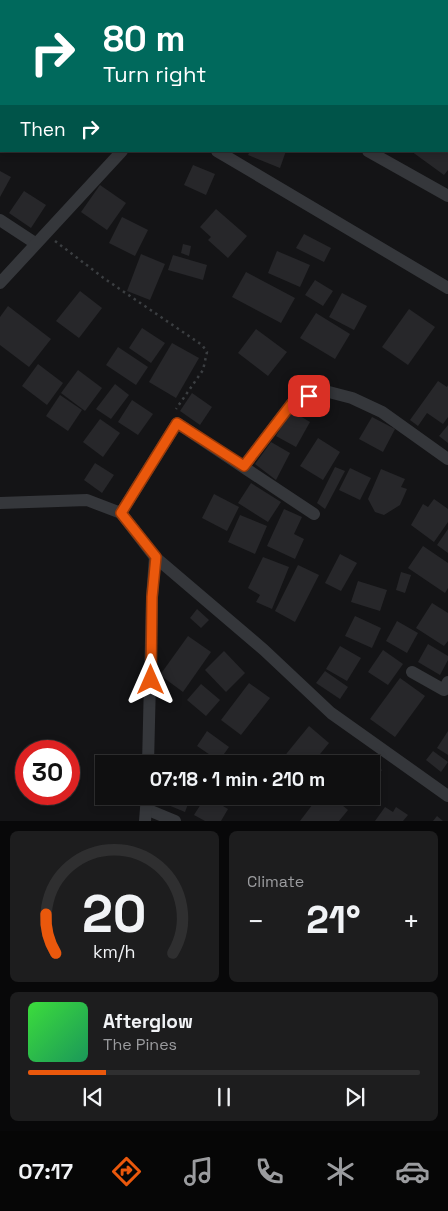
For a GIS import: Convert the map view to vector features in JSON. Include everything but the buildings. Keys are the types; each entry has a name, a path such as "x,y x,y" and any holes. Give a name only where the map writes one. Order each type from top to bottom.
{"street":[{"path":"0,282 121,152"},
{"path":"219,152 448,288"},
{"path":"370,152 448,196"},
{"path":"0,220 39,238"},
{"path":"244,466 293,402 325,391 352,398 382,412 448,459"},
{"path":"121,513 177,423 314,514"},
{"path":"0,503 87,500 121,513 156,557 264,650 331,712 448,796"},
{"path":"148,755 152,597 156,557"},
{"path":"412,672 444,690 448,682"},
{"path":"146,809 176,821"}],"path":[{"path":"39,238 202,345 207,352 206,362 203,370 176,410 177,423"}],"route":[{"path":"151,680 152,597 156,557 121,513 177,423 244,466 267,433 293,402 309,396"}]}
